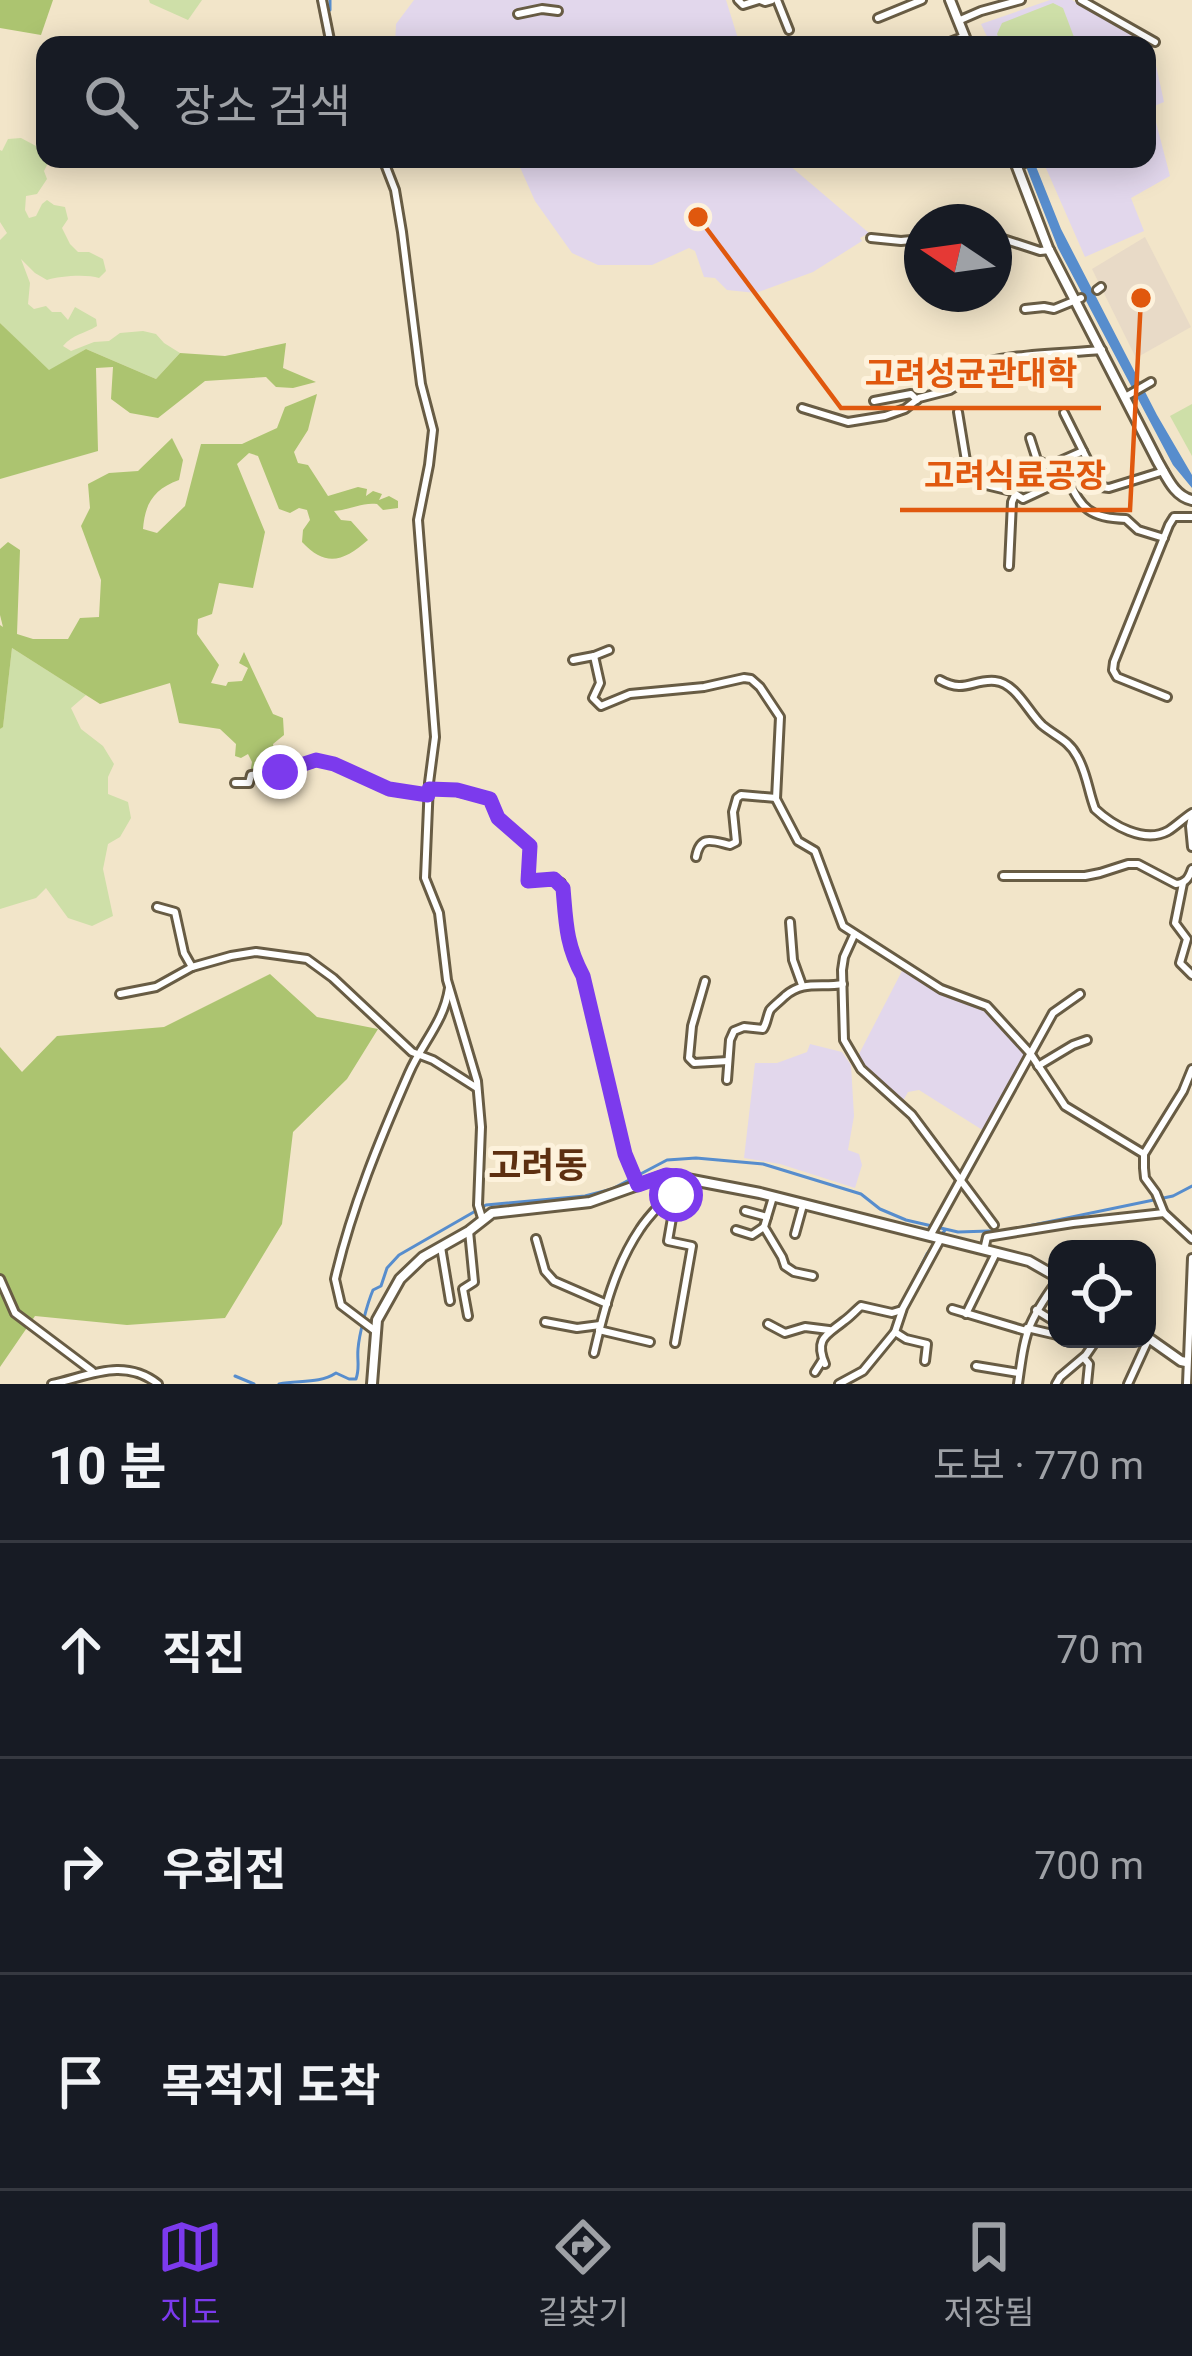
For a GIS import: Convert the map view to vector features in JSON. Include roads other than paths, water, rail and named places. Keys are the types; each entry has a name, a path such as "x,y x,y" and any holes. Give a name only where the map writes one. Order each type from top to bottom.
{"street":[{"path":"322,0 330,36"},
{"path":"738,0 743,5 774,0 789,30"},
{"path":"878,18 922,0"},
{"path":"950,0 962,19 965,36"},
{"path":"962,19 1021,0"},
{"path":"1081,0 1144,36"},
{"path":"518,14 558,10"},
{"path":"368,1325 400,1280 423,1257 469,1231 480,1212 477,1088 449,984 439,913 425,878 435,737 418,520 433,430 422,384 402,232 386,168"},
{"path":"1020,168 1050,250 1164,471 1175,491 1192,500"},
{"path":"871,238 904,241"},
{"path":"1012,242 1050,250"},
{"path":"1025,309 1054,309 1079,299"},
{"path":"802,408 848,422 885,416 950,390 968,368 985,362 1102,350"},
{"path":"1128,395 1149,383"},
{"path":"874,400 911,394 917,400"},
{"path":"958,412 967,467 986,485 1023,499 1067,478"},
{"path":"1064,413 1103,488 1164,471"},
{"path":"1030,438 1039,463 1048,466 1083,451"},
{"path":"1058,463 1092,515 1126,519 1138,530 1164,538"},
{"path":"1009,566 1015,495"},
{"path":"1167,697 1117,676 1114,662 1174,518 1192,517"},
{"path":"573,660 609,650"},
{"path":"594,656 600,682 593,698 601,706 630,694 743,678 760,687 780,717 776,798 798,841 815,851 843,926 941,989 987,1006 1030,1053 1065,1106 1144,1154"},
{"path":"940,680 957,687 1003,682 1046,728 1071,745 1085,771 1095,809 1134,833 1161,834 1192,814"},
{"path":"235,783 249,783 251,775 285,771 316,760 389,789 457,790 490,799 498,818 530,846 528,881 561,883 567,940 583,976 636,1181"},
{"path":"696,857 703,842 736,842 733,812 737,797 776,798"},
{"path":"1192,814 1192,847"},
{"path":"1003,876 1084,876 1138,864 1176,884 1189,878 1192,868"},
{"path":"1183,883 1175,923 1187,939 1180,964 1192,975"},
{"path":"157,907 176,912 184,953 192,967"},
{"path":"790,922 793,960 802,985"},
{"path":"854,935 844,957 843,984 842,1030 851,1055 912,1115 994,1226"},
{"path":"120,994 156,987 192,967 247,953 308,959 417,1054 477,1088"},
{"path":"705,982 692,1026 689,1058 694,1063 728,1061"},
{"path":"372,1384 375,1362 368,1325 340,1305 335,1279 386,1126 417,1054 444,1011 449,984"},
{"path":"728,1080 734,1031 763,1029 771,1008 794,987 843,984"},
{"path":"839,1384 863,1371 895,1331 900,1310 961,1179 1030,1053 1054,1013 1080,994"},
{"path":"1039,1066 1087,1040"},
{"path":"1192,1069 1144,1154 1145,1178 1163,1210 1192,1239"},
{"path":"480,1212 590,1202 636,1181 666,1175 936,1235 1029,1261 1048,1273"},
{"path":"594,1353 624,1252 681,1177"},
{"path":"674,1343 692,1246 668,1240 675,1190"},
{"path":"736,1230 752,1235 764,1227 772,1196"},
{"path":"795,1234 803,1205"},
{"path":"984,1250 987,1237 1163,1210"},
{"path":"745,1211 767,1216"},
{"path":"764,1227 784,1266 812,1276"},
{"path":"468,1316 464,1289 475,1279 469,1231"},
{"path":"536,1239 545,1271 554,1281 607,1304"},
{"path":"441,1247 450,1301"},
{"path":"966,1314 996,1253"},
{"path":"1189,1382 1192,1258"},
{"path":"0,1280 14,1313 92,1371"},
{"path":"1018,1384 1027,1329 1048,1292"},
{"path":"767,1324 785,1333 805,1327 829,1330 861,1306 892,1313 900,1310"},
{"path":"952,1309 1048,1333"},
{"path":"1036,1310 1048,1317"},
{"path":"545,1322 599,1327 650,1342"},
{"path":"815,1372 823,1363 823,1338 829,1330"},
{"path":"895,1331 927,1344 926,1361"},
{"path":"905,1349 906,1339"},
{"path":"1156,1344 1186,1362"},
{"path":"1056,1384 1091,1348"},
{"path":"1128,1384 1144,1348"},
{"path":"1084,1358 1087,1384"},
{"path":"976,1366 1019,1373"},
{"path":"52,1384 92,1371 129,1370 158,1384"}],"water":[{"path":"1027,168 1037,168 1061,229 1192,475 1192,488 1173,465 1058,248"}],"waterway":[{"path":"330,0 330,10"},
{"path":"279,1384 336,1373 356,1379 360,1336 373,1290 381,1286 387,1268 399,1255 486,1205 585,1196 612,1189 667,1160 763,1164 861,1194 906,1220 958,1232 994,1233"},
{"path":"1009,1230 1173,1196 1192,1186"},
{"path":"910,1288 945,1230"},
{"path":"235,1376 254,1384"}],"place":[{"name":"고려성균관대학","path":"698,217"},
{"name":"고려식료공장","path":"1141,298"}],"district":[{"name":"고려동","path":"538,1165"}]}
